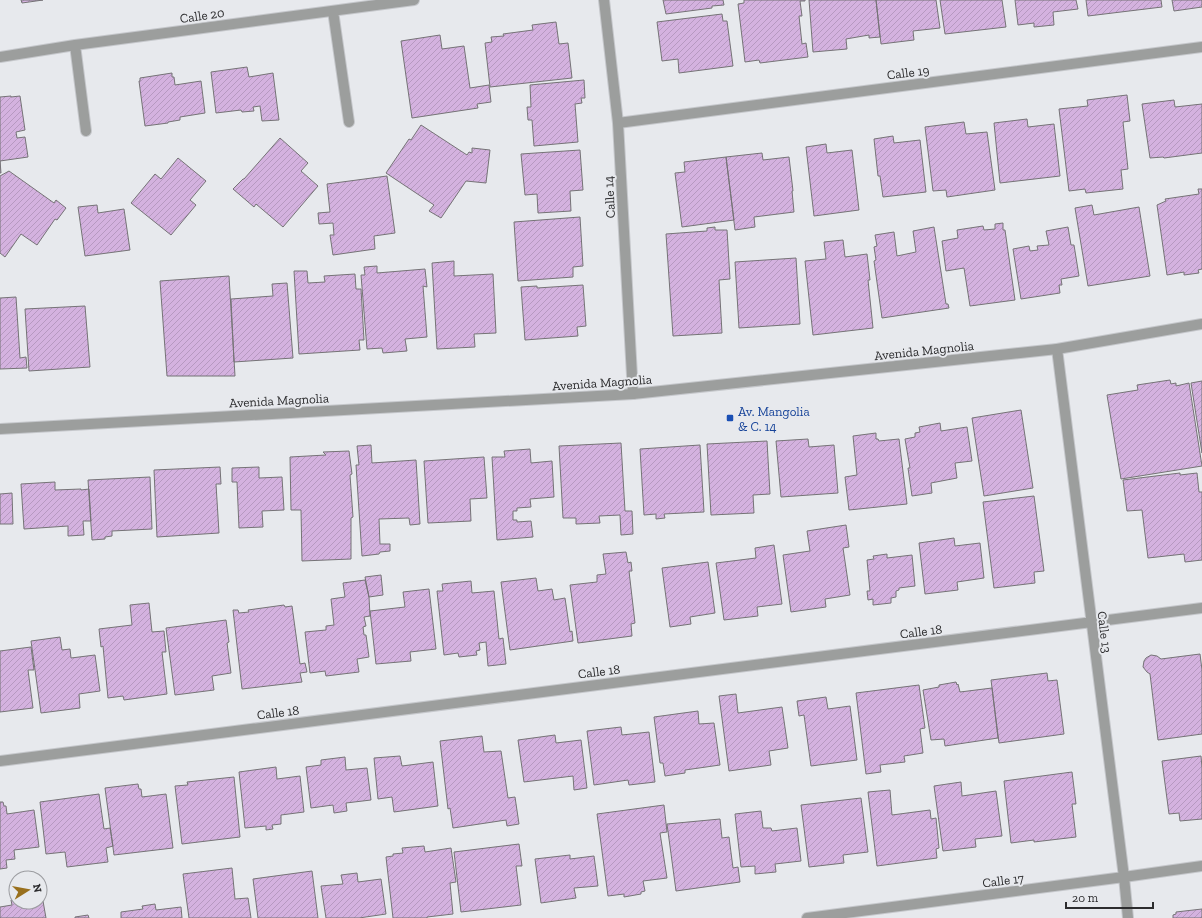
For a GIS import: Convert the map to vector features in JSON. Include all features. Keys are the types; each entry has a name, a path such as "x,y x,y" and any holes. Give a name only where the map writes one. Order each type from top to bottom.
{"street":[{"name":"Calle 20","path":"0,57 75,45 414,0"},
{"name":"Calle 14","path":"604,0 618,123 632,394"},
{"path":"333,11 349,122"},
{"path":"75,45 86,131"},
{"name":"Calle 19","path":"618,123 1202,48"},
{"name":"Avenida Magnolia","path":"0,429 632,394 1057,348 1202,324"},
{"name":"Calle 13","path":"1057,348 1128,918"},
{"name":"Calle 18","path":"0,761 1202,608"},
{"name":"Calle 17","path":"808,918 1202,866"}],"building":[{"path":"21,0 43,0 22,3"},
{"path":"663,0 723,0 724,5 666,14"},
{"path":"744,0 805,0 800,1 802,16 799,16 802,44 806,43 808,57 760,63 759,60 745,62 738,4 744,3"},
{"path":"809,0 876,0 880,37 869,38 869,35 846,39 847,49 813,52"},
{"path":"876,0 936,0 940,28 913,31 914,40 881,44"},
{"path":"940,0 1002,0 1006,27 945,34"},
{"path":"1015,0 1076,0 1078,9 1053,12 1054,25 1034,27 1034,23 1018,25"},
{"path":"1086,0 1161,0 1162,7 1088,16"},
{"path":"1172,0 1202,0 1202,7 1174,11"},
{"path":"722,14 723,21 727,21 733,66 679,73 678,59 662,61 657,22"},
{"path":"556,22 559,44 568,43 572,78 490,87 485,43 492,42 491,37 533,30 532,25"},
{"path":"440,35 442,49 464,46 470,88 489,85 491,102 477,104 478,108 412,118 401,41"},
{"path":"247,67 249,77 273,73 279,120 262,121 260,106 253,107 254,111 242,112 241,110 216,113 211,72"},
{"path":"172,73 175,85 201,81 205,113 180,117 180,120 168,123 145,126 139,81 140,78"},
{"path":"584,80 585,98 581,98 582,103 575,104 578,142 534,146 532,120 528,120 527,107 531,107 530,85"},
{"path":"1127,95 1130,121 1123,122 1128,169 1121,170 1123,189 1086,193 1085,189 1069,191 1059,109 1088,106 1087,100"},
{"path":"20,96 25,130 16,132 17,138 25,137 28,157 0,161 0,97"},
{"path":"1174,100 1175,107 1202,104 1202,153 1164,158 1150,158 1142,104"},
{"path":"1027,119 1028,127 1054,124 1060,176 1000,183 994,123"},
{"path":"964,122 966,134 987,132 995,190 947,197 946,190 933,191 925,127"},
{"path":"421,125 467,155 469,152 472,153 472,148 490,150 486,183 466,181 441,218 429,211 434,205 386,173 409,139 411,140"},
{"path":"893,136 894,143 920,140 926,192 883,197 880,176 878,176 874,139"},
{"path":"280,138 308,163 301,171 318,186 283,227 256,204 254,207 233,189 244,179"},
{"path":"826,144 827,153 852,150 859,210 814,216 806,147"},
{"path":"580,150 583,190 570,191 571,211 538,213 537,194 525,195 521,154"},
{"path":"762,153 763,160 789,157 794,212 754,217 755,227 735,230 726,157"},
{"path":"726,157 734,220 682,227 675,173 685,172 684,162"},
{"path":"178,158 206,181 190,200 196,205 171,235 131,203 155,174 161,179"},
{"path":"9,171 54,203 56,200 66,208 57,220 55,219 37,245 21,234 5,257 0,253 0,176"},
{"path":"387,176 395,233 374,236 375,249 333,255 330,235 334,235 333,223 319,224 318,213 330,212 327,184"},
{"path":"1198,189 1202,189 1202,269 1198,270 1199,273 1184,275 1184,272 1167,275 1157,205 1166,201 1165,199 1199,194"},
{"path":"97,205 98,213 124,209 130,250 85,256 78,207"},
{"path":"1092,205 1094,215 1139,207 1150,276 1088,286 1075,208"},
{"path":"580,217 583,266 573,267 573,277 518,281 514,222"},
{"path":"1003,223 1015,300 970,306 964,268 946,271 942,241 958,238 957,230 983,226 984,230 995,229 995,224"},
{"path":"715,227 715,230 727,230 730,279 719,280 722,333 673,336 666,234 707,231 707,228"},
{"path":"934,227 946,304 948,304 949,308 882,318 874,261 876,260 874,247 877,246 875,235 894,232 897,256 916,252 913,231"},
{"path":"1068,227 1071,245 1074,245 1079,276 1061,279 1062,285 1059,285 1060,293 1021,299 1013,249 1029,246 1030,251 1038,250 1037,246 1049,245 1046,231"},
{"path":"843,240 845,257 867,254 873,328 813,335 805,261 826,259 824,242"},
{"path":"796,258 800,324 739,328 735,262"},
{"path":"454,261 454,276 493,274 496,333 474,334 475,347 437,349 432,263"},
{"path":"377,266 377,273 425,269 427,287 423,286 427,337 405,339 407,351 383,353 382,348 367,349 361,275 365,275 364,267"},
{"path":"294,271 307,271 308,283 325,282 324,276 355,274 356,289 361,289 364,340 359,340 360,350 299,354"},
{"path":"229,276 235,376 167,376 160,281"},
{"path":"287,283 293,358 234,362 231,299 273,296 272,284"},
{"path":"583,285 586,326 577,327 578,336 525,340 521,287 537,286 537,288"},
{"path":"16,297 20,358 26,357 27,368 0,369 0,298"},
{"path":"85,306 90,367 29,371 25,309"},
{"path":"1170,380 1171,384 1176,383 1176,386 1189,383 1202,466 1121,479 1107,395 1138,390 1137,385"},
{"path":"1202,381 1202,453 1191,383"},
{"path":"1021,410 1033,488 984,496 972,418"},
{"path":"940,423 941,431 967,427 972,461 955,463 957,478 931,483 932,493 912,496 908,468 910,468 905,439 915,437 915,433 920,432 919,427"},
{"path":"876,433 876,439 879,441 899,439 907,504 849,510 845,477 857,475 853,436"},
{"path":"808,439 809,447 834,445 838,493 781,497 776,441"},
{"path":"767,441 770,494 753,495 754,513 711,515 707,444"},
{"path":"621,443 625,511 632,511 633,534 621,535 620,515 599,516 600,523 576,524 576,518 563,518 559,446"},
{"path":"371,445 372,463 416,460 420,524 410,525 409,518 379,519 380,544 390,544 390,551 362,556 356,465 359,465 357,446"},
{"path":"700,445 704,512 664,514 665,518 656,519 656,514 644,515 640,449"},
{"path":"530,449 531,463 552,461 554,497 530,499 531,507 517,508 517,511 513,511 513,520 517,520 517,522 531,521 533,537 497,540 492,457 505,457 504,451"},
{"path":"349,451 352,474 350,475 353,517 351,518 351,559 302,561 301,510 291,510 290,457 326,455 323,452"},
{"path":"484,457 487,498 470,499 471,521 428,523 424,461"},
{"path":"220,467 221,484 216,484 219,533 157,537 154,470"},
{"path":"259,467 259,478 282,477 284,510 262,511 263,527 239,528 237,482 232,482 232,468"},
{"path":"1180,473 1180,475 1197,473 1199,492 1202,492 1202,560 1185,562 1184,554 1148,558 1142,510 1127,511 1123,480"},
{"path":"150,477 152,529 112,531 112,536 105,537 105,539 92,540 88,480"},
{"path":"55,482 55,490 89,489 91,521 83,521 84,535 68,536 68,526 24,529 21,484"},
{"path":"12,493 13,524 0,524 0,494"},
{"path":"1034,496 1044,571 1034,572 1035,583 994,588 983,502"},
{"path":"846,525 849,547 843,548 850,595 825,599 826,607 791,612 783,555 810,551 807,531"},
{"path":"954,538 955,546 980,543 984,578 957,582 958,590 925,594 919,543"},
{"path":"774,545 782,604 757,607 758,616 724,620 716,563 756,558 755,548"},
{"path":"626,552 628,563 631,562 632,571 629,571 635,623 631,624 632,636 578,643 570,585 597,582 597,575 606,574 603,554"},
{"path":"887,554 887,558 912,555 915,586 899,588 899,590 896,591 896,597 891,598 891,603 873,605 873,599 868,600 867,591 870,591 867,560 874,559 873,556"},
{"path":"708,562 715,613 690,617 691,624 670,627 662,568"},
{"path":"381,575 383,595 369,597 365,577"},
{"path":"536,578 538,591 552,589 554,600 565,598 570,632 572,631 573,641 510,650 501,582"},
{"path":"365,580 369,597 370,616 364,617 366,626 363,627 364,635 366,635 369,657 357,659 359,672 326,676 325,671 310,673 305,632 326,630 326,626 334,625 331,599 345,597 343,583"},
{"path":"471,581 472,593 494,591 499,639 503,638 506,664 488,666 486,642 479,643 480,650 476,651 477,655 459,657 458,653 444,655 437,591 443,591 442,584"},
{"path":"429,589 436,649 410,652 411,661 376,664 370,611 405,607 403,592"},
{"path":"149,603 152,632 164,631 166,652 162,652 167,694 124,700 123,696 108,698 103,646 101,647 99,629 132,625 130,605"},
{"path":"284,605 285,607 292,606 300,664 305,663 307,672 300,673 302,682 242,689 233,610 238,610 239,613 249,612 248,610"},
{"path":"226,620 231,673 212,676 214,690 175,695 166,628"},
{"path":"60,637 62,650 70,649 71,658 95,655 100,691 79,694 80,708 41,713 31,641"},
{"path":"31,647 34,670 28,670 33,708 0,712 0,651"},
{"path":"1200,654 1202,670 1202,734 1158,740 1150,674 1143,667 1144,661 1151,655 1157,656 1161,659"},
{"path":"1047,673 1048,681 1057,680 1064,734 999,743 991,680"},
{"path":"956,682 960,692 992,688 998,738 945,746 944,739 931,740 923,690"},
{"path":"919,685 925,728 920,729 923,753 904,756 905,762 880,765 881,772 866,774 856,693"},
{"path":"736,694 738,713 782,707 788,748 769,751 771,765 729,771 719,696"},
{"path":"826,697 828,709 850,706 857,760 811,766 804,715 799,716 797,701"},
{"path":"698,711 699,724 714,723 720,765 685,770 685,773 665,776 663,763 660,763 654,717"},
{"path":"621,727 622,735 649,732 655,782 629,785 628,780 594,785 587,731"},
{"path":"555,735 556,743 581,740 587,788 574,790 573,776 524,782 518,740"},
{"path":"482,736 484,752 501,751 508,798 515,797 519,824 507,826 506,820 453,828 450,808 448,809 440,741"},
{"path":"400,756 402,766 433,762 438,806 394,812 392,797 378,799 374,758"},
{"path":"1201,756 1202,819 1180,821 1179,813 1169,814 1162,761"},
{"path":"345,757 346,770 367,768 371,800 346,803 347,811 334,813 333,805 311,808 306,767 321,765 321,760"},
{"path":"276,767 277,779 300,776 304,812 281,815 281,824 272,825 273,829 266,830 266,826 245,828 239,772"},
{"path":"1072,772 1076,804 1072,804 1076,837 1011,843 1004,781"},
{"path":"234,777 240,837 182,844 175,786 188,785 187,782"},
{"path":"961,782 962,796 996,791 1002,836 975,839 976,847 943,851 934,786"},
{"path":"138,784 139,789 141,789 142,797 166,794 173,848 114,855 105,788"},
{"path":"890,790 892,815 930,810 931,819 936,818 939,848 936,849 937,858 877,866 868,792"},
{"path":"99,794 104,829 110,828 113,846 106,848 108,862 67,867 65,852 46,854 40,802"},
{"path":"861,798 868,852 843,855 844,863 809,867 801,805"},
{"path":"0,802 3,802 4,806 6,806 7,814 34,810 39,847 14,850 15,859 6,860 7,868 0,869"},
{"path":"664,805 667,832 660,833 667,878 643,881 645,891 641,892 641,894 624,897 624,894 608,896 597,814"},
{"path":"761,811 763,828 771,828 772,831 797,828 801,861 775,864 776,872 755,874 755,866 741,867 735,814"},
{"path":"720,819 722,838 729,837 733,868 738,867 740,882 676,891 667,824"},
{"path":"519,844 522,866 516,866 521,905 461,912 454,852"},
{"path":"424,846 425,852 451,848 456,882 450,883 453,914 427,918 393,918 386,857 393,856 393,854 403,853 402,848"},
{"path":"570,855 570,859 594,856 598,886 574,888 576,898 541,903 535,859"},
{"path":"232,868 235,899 248,898 251,918 189,918 183,874"},
{"path":"312,871 318,918 258,918 253,879"},
{"path":"357,873 358,882 381,879 386,914 359,918 326,918 321,886 343,884 341,875"},
{"path":"155,904 156,910 181,907 182,918 121,918 121,912 143,909 142,906"},
{"path":"8,906 8,910 45,910 46,918 0,918 0,907"},
{"path":"1202,909 1202,918 1173,918 1173,915 1176,914 1176,912"},
{"path":"88,915 89,918 75,918 75,917"}],"place":[{"name":"Av. Mangolia & C. 14","path":"730,418"}]}
